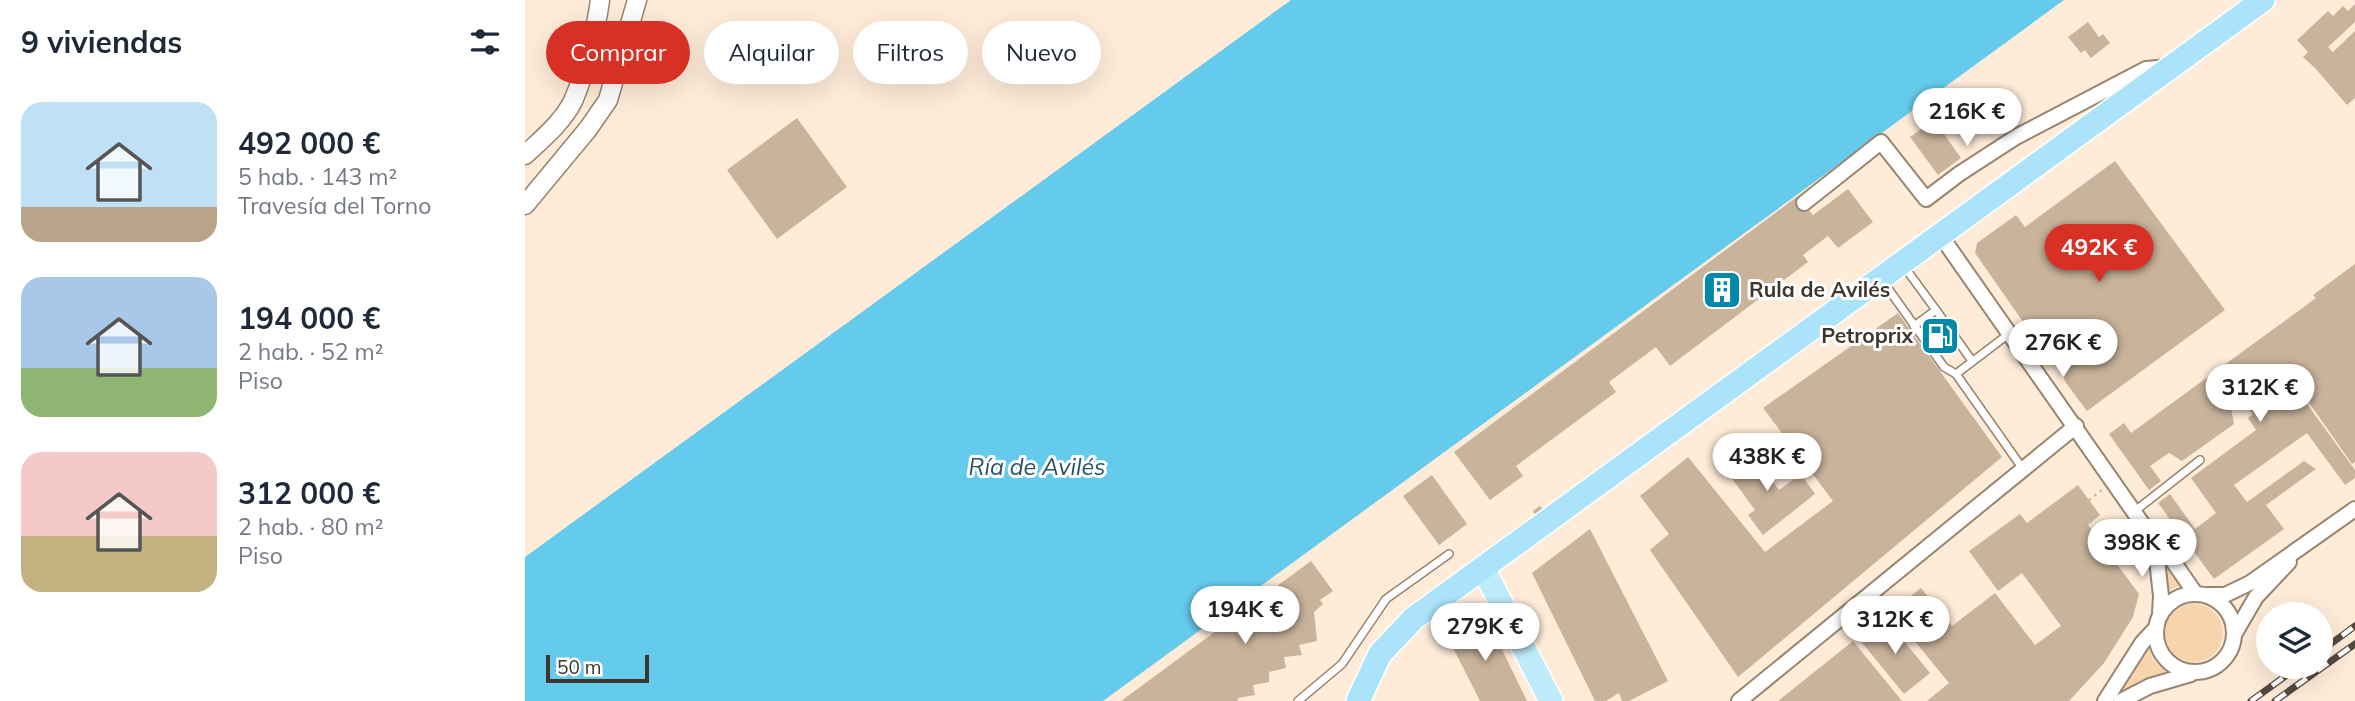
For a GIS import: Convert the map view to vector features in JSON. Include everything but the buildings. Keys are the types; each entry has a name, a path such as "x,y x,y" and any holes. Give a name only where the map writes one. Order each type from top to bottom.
{"highway":[{"path":"1358,701 1380,654 1414,618 2263,0"}],"main road":[{"path":"1483,568 1551,701"}],"street":[{"path":"525,155 554,127 572,102 596,29 600,0"},
{"path":"525,205 588,129 608,100 637,0"},
{"path":"1804,203 1881,142 1926,198 2016,138 2147,69 2173,66"},
{"path":"1941,236 2155,542 2201,594 2218,601 2233,621 2233,646 2218,666 2150,686 2121,701"},
{"path":"1739,701 2076,426"},
{"path":"2105,701 2168,604 2180,597 2225,595 2236,590 2355,509"},
{"path":"2155,542 2161,596 2157,641 2161,653 2170,664 2195,673"},
{"path":"2235,633 2256,597 2301,548"}],"lane":[{"path":"1902,264 1972,361"},
{"path":"1881,279 1944,367 1956,374 2023,469"},
{"path":"1914,326 1936,310"},
{"path":"1956,374 2010,333"},
{"path":"2134,511 2200,460"},
{"path":"1298,701 1342,664 1386,599 1448,555"}],"shaded area":[{"path":"2162,554 2181,585 2167,591"},
{"path":"2194,604 2210,609 2218,617 2223,633 2218,649 2210,657 2194,662 2178,657 2170,649 2165,633 2170,617 2178,609"},
{"path":"2147,642 2153,660 2166,672 2139,681 2113,701 2109,701"}],"water":[{"name":"Ría de Avilés","path":"1291,0 2064,0 1103,701 525,701 525,557"}],"railway":[{"path":"2333,642 2355,626"},
{"path":"2275,701 2355,644"},
{"path":"2251,701 2281,679"}],"place":[{"name":"Rula de Avilés","path":"1722,290"},
{"name":"Petroprix","path":"1940,336"}]}
